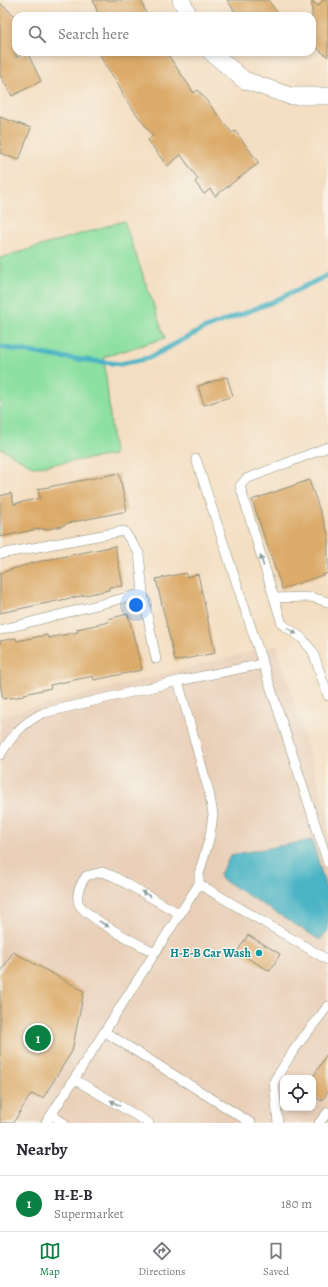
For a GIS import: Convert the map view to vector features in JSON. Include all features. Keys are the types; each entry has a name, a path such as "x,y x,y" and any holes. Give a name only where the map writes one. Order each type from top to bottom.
{"street":[{"path":"181,0 187,12"},
{"path":"216,56 244,80 290,96 328,96"}],"lane":[{"path":"328,447 246,479 240,486 282,624 302,638 313,652 328,696"},
{"path":"196,459 328,863"},
{"path":"0,554 124,531 139,553 143,593 156,659"},
{"path":"0,630 143,593"},
{"path":"274,598 311,597 328,602"},
{"path":"0,754 13,735 26,722 43,713 178,681 263,664"},
{"path":"64,1123 48,1119 199,884 200,874 210,836 213,814 209,792 178,681"},
{"path":"155,953 88,915 78,902 80,884 86,876 102,872 113,876 180,914"},
{"path":"199,884 328,960"},
{"path":"278,1123 274,1081 296,1047 327,1010"},
{"path":"105,1032 250,1123"},
{"path":"74,1079 149,1123"},
{"path":"319,1123 328,1112"}],"shaded area":[{"path":"277,645 328,815 328,1123 0,1123 0,720 3,715"}],"green space":[{"path":"124,221 165,338 104,357 114,455 34,467 0,448 0,258"}],"water":[{"path":"312,840 328,895 328,930 320,940 220,878 220,874 231,855"}],"building":[{"path":"93,0 141,0 146,12 98,12"},
{"path":"227,0 268,0 277,12 235,12"},
{"path":"323,0 328,0 328,57 316,47 316,12 312,12 312,1 318,6"},
{"path":"0,3 12,14 12,56 16,56 16,58 20,56 29,56 41,81 12,96 0,75"},
{"path":"101,56 169,56 194,93 198,90 232,133 235,131 259,163 215,196 210,189 204,194 195,182 198,179 181,155 167,166 148,140 153,136 124,97 118,84"},
{"path":"0,117 31,128 19,160 0,153"},
{"path":"227,377 233,396 204,405 198,386"},
{"path":"119,473 127,511 68,523 62,526 43,530 43,528 0,537 0,496 11,493 14,504 40,498 38,489"},
{"path":"309,480 328,534 328,573 282,589 252,500"},
{"path":"115,546 123,586 109,587 109,590 0,613 0,573 32,563"},
{"path":"186,573 186,577 198,574 215,653 175,661 156,579"},
{"path":"128,614 142,670 94,680 93,676 50,685 51,688 24,694 24,696 3,699 0,683 0,641 16,638 17,641 47,635 48,638 78,632 77,629 109,622 108,619"},
{"name":"H-E-B Car Wash","path":"248,935 280,954 270,971 237,952"},
{"path":"13,952 84,991 72,1051 43,1098 31,1094 13,1123 0,1123 0,973"},
{"path":"328,1052 328,1091 322,1101 316,1098 316,1075 314,1075"}],"waterway":[{"path":"0,347 60,357 120,364 149,358 203,329 270,303 328,275"}],"place":[{"name":"H-E-B Car Wash","path":"259,953"},
{"name":"H-E-B","path":"38,1038"}]}
